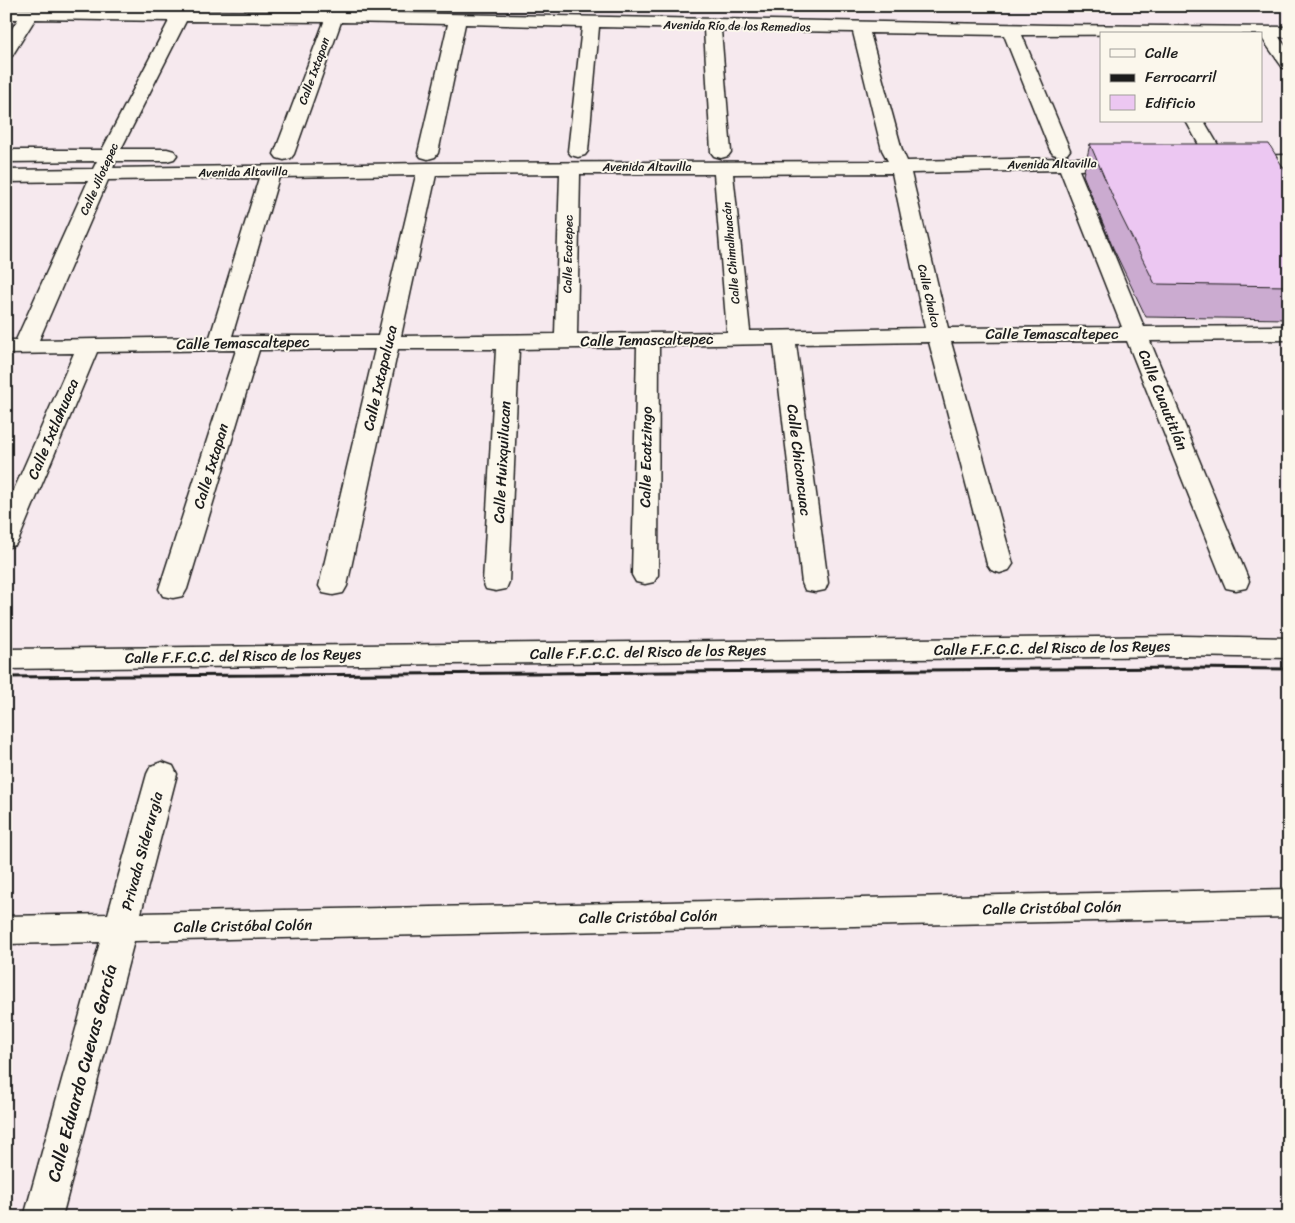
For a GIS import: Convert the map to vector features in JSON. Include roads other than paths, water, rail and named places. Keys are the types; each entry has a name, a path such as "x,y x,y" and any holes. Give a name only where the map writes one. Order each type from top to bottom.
{"street":[{"name":"Avenida Río de los Remedios","path":"6,14 458,19 712,26 1100,32"},
{"path":"6,52 30,14"},
{"name":"Calle Jilotepec","path":"15,347 180,15"},
{"name":"Calle Ixtapan","path":"284,154 334,17"},
{"name":"Calle Ixtapaluca","path":"333,586 389,342 458,19"},
{"name":"Calle Ecatepec","path":"566,341 574,159 591,22"},
{"name":"Calle Chimalhuacán","path":"712,26 722,160 739,339"},
{"name":"Calle Chalco","path":"860,28 896,158 938,335 1000,564"},
{"name":"Calle Cuautitlán","path":"1011,30 1236,581"},
{"name":"Avenida Río de los Remedios","path":"1262,32 1289,32"},
{"path":"1267,32 1289,64"},
{"path":"1195,122 1202,154"},
{"path":"1202,154 1289,148"},
{"name":"Avenida Altavilla","path":"6,156 284,154 428,161"},
{"path":"1202,154 1289,161"},
{"name":"Avenida Altavilla","path":"6,176 271,172 428,161 1140,156"},
{"path":"219,343 271,172"},
{"name":"Calle Temascaltepec","path":"15,347 219,343 508,342 1289,332"},
{"name":"Calle Chiconcuac","path":"784,337 814,583"},
{"name":"Calle Ecatzingo","path":"645,575 648,339"},
{"name":"Calle Huixquilucan","path":"496,582 508,342"},
{"name":"Calle Ixtapan","path":"173,589 250,343"},
{"name":"Calle Ixtlahuaca","path":"6,539 88,346"},
{"name":"Calle F.F.C.C. del Risco de los Reyes","path":"6,659 1184,646 1289,648"},
{"name":"Privada Siderurgia","path":"121,928 162,774"},
{"name":"Calle Cristóbal Colón","path":"6,930 1289,903"},
{"name":"Calle Eduardo Cuevas García","path":"43,1217 121,928"}],"railway":[{"path":"6,677 1190,668 1289,669"}]}
